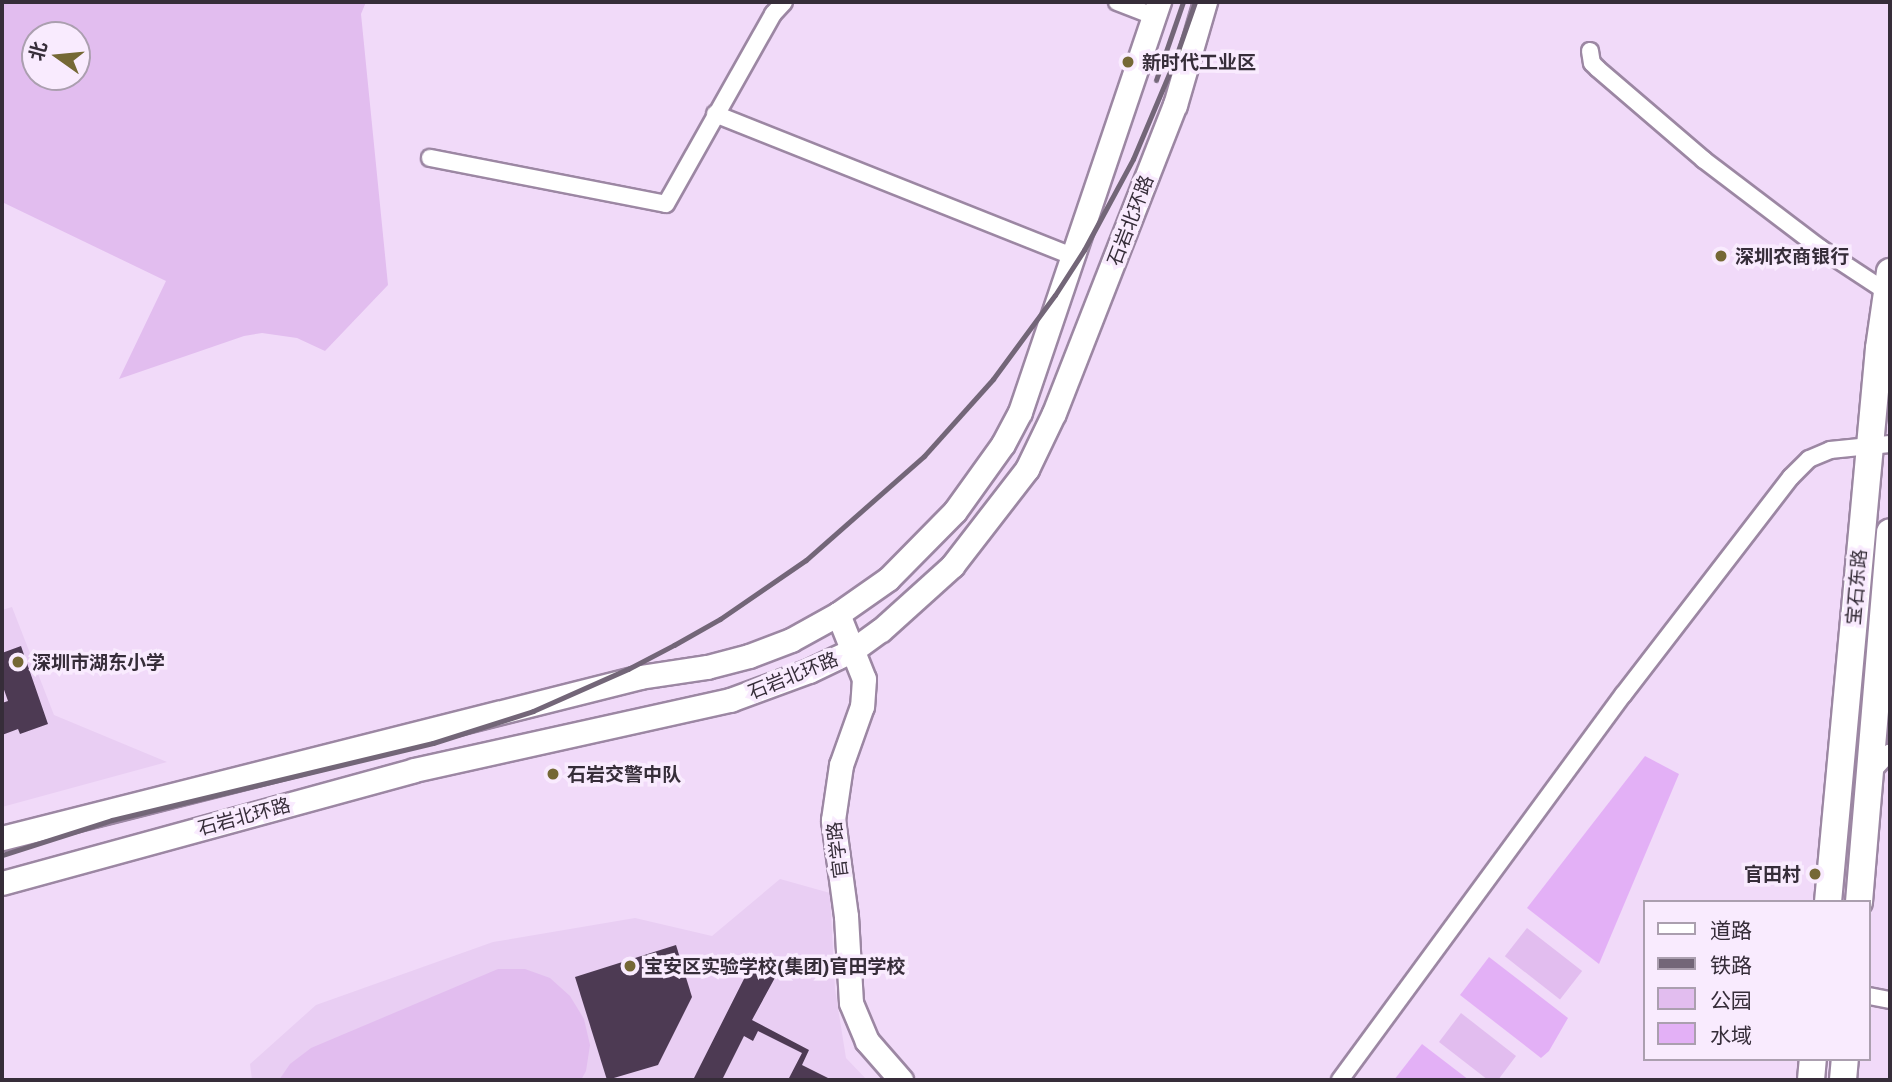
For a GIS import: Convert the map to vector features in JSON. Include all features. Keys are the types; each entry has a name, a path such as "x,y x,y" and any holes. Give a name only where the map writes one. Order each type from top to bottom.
{"main road":[{"name":"石岩北环路","path":"2,883 414,770 730,700 770,687 853,650 913,603 953,566 1027,469 1054,413 1175,105 1205,2"},
{"name":"石岩北环路","path":"2,838 640,677 718,664 791,640 838,614 888,579 923,546 981,477 1020,412 1075,257 1157,9"},
{"name":"宝石东路","path":"1828,900 1880,445 1889,288"},
{"name":"宝石东路","path":"1859,900 1890,533"},
{"name":"官学路","path":"838,614 864,679 862,706 841,765 832,820 846,916 851,1003 867,1041 901,1080"},
{"path":"1811,1080 1813,1061"},
{"path":"1843,1080 1845,1061"}],"street":[{"path":"430,158 666,204 715,114 773,15 784,2"},
{"path":"1117,2 1157,9"},
{"path":"1590,51 1592,63 1598,69 1704,160 1820,248 1889,288"},
{"path":"715,114 1075,257"},
{"path":"1340,1080 1623,695 1791,477 1809,459 1830,450 1880,445"},
{"path":"1876,699 1878,712 1890,727"},
{"path":"1869,783 1877,765 1890,752"},
{"path":"1871,996 1890,1000"}],"shaded area":[{"name":"深圳市湖东小学","path":"12,607 54,715 167,762 2,807 2,610"},
{"name":"宝安区实验学校(集团)官田学校","path":"780,879 830,893 835,989 846,1058 867,1080 252,1080 250,1064 316,1005 493,942 635,918 712,936"}],"green space":[{"path":"2,2 366,2 361,14 388,285 325,351 297,338 262,333 244,336 119,379 166,281 2,202"},
{"path":"1527,928 1582,971 1560,999 1505,956"},
{"path":"498,969 525,969 550,978 570,996 584,1019 590,1045 586,1071 581,1080 279,1080 290,1064 311,1048"},
{"path":"1461,1013 1516,1056 1498,1080 1488,1080 1439,1042"}],"water":[{"path":"1645,756 1679,774 1599,964 1527,908"},
{"path":"1489,957 1568,1018 1549,1051 1541,1058 1460,995"},
{"path":"1422,1044 1469,1080 1394,1080"}],"building":[{"path":"21,646 48,724 20,734 18,729 2,735 2,703 8,701 2,684 2,653"},
{"path":"676,945 692,997 658,1065 607,1080 575,977"},
{"path":"753,961 777,974 752,1020 809,1050 802,1065 832,1080 788,1080 802,1053 758,1031 753,1041 744,1036 722,1080 693,1080"}],"railway":[{"path":"1156,80 1183,2"},
{"path":"2,855 112,820 433,743 533,711 628,669 674,645 720,619 806,560 924,456 993,379 1055,295 1084,250 1133,159 1174,62 1195,2"}],"place":[{"name":"新时代工业区","path":"1128,62"},
{"name":"深圳农商银行","path":"1721,256"},
{"name":"深圳市湖东小学","path":"18,662"},
{"name":"石岩交警中队","path":"553,774"},
{"name":"官田村","path":"1815,874"},
{"name":"宝安区实验学校(集团)官田学校","path":"630,966"}]}
